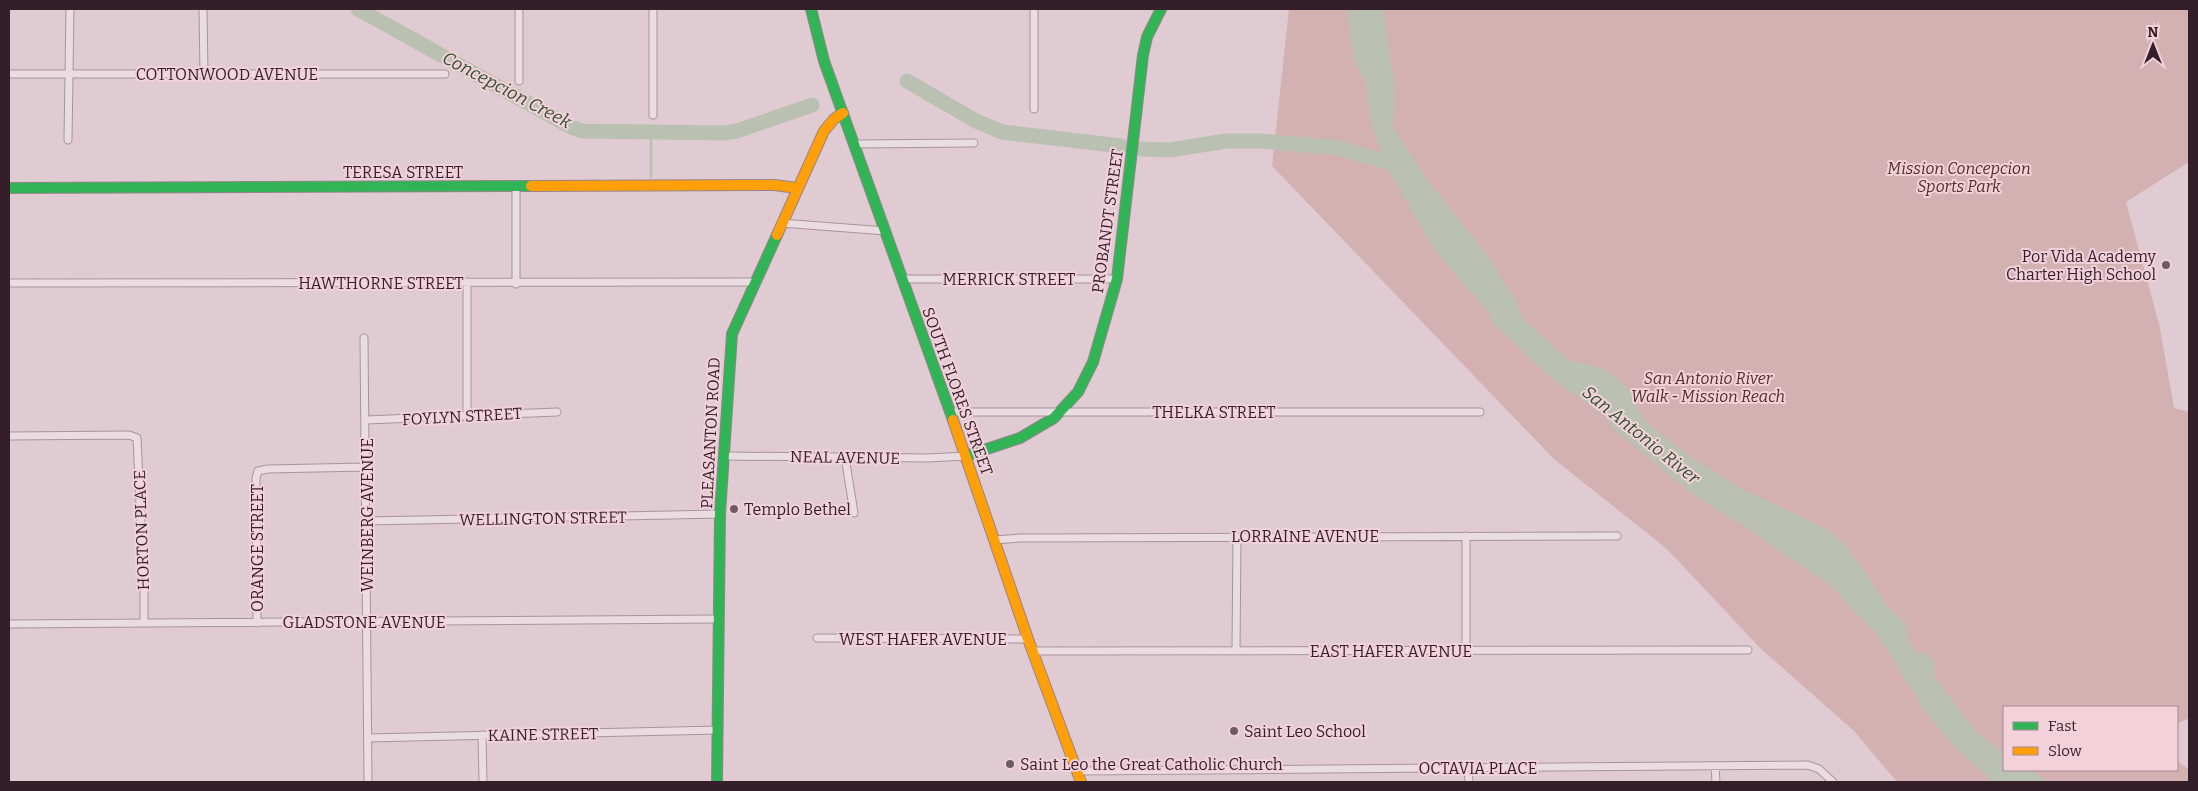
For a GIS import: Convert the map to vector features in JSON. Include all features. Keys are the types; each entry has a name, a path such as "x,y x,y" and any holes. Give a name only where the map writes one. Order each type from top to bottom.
{"main road":[{"name":"SOUTH FLORES STREET","path":"811,9 824,61 966,456 1028,639 1081,782"},
{"name":"PROBANDT STREET","path":"966,456 1020,438 1041,427 1061,412 1078,392 1093,362 1117,279 1143,55 1147,37 1161,9"},
{"name":"PLEASANTON ROAD","path":"716,782 720,514 732,334 754,282 824,132 834,119 843,114"},
{"name":"TERESA STREET","path":"9,188 774,185 797,188"}],"street":[{"path":"68,140 70,9"},
{"path":"203,9 204,74"},
{"path":"519,9 519,81"},
{"path":"652,9 653,115"},
{"path":"1034,9 1034,109"},
{"name":"COTTONWOOD AVENUE","path":"9,74 445,74"},
{"path":"855,144 974,143"},
{"path":"516,187 516,284"},
{"path":"781,223 886,232"},
{"name":"MERRICK STREET","path":"902,279 1117,279"},
{"path":"466,416 467,282"},
{"name":"HAWTHORNE STREET","path":"9,283 467,282 516,284 754,282"},
{"name":"WEINBERG AVENUE","path":"364,338 368,782"},
{"name":"FOYLYN STREET","path":"366,420 557,412"},
{"name":"THELKA STREET","path":"949,412 1480,412"},
{"name":"HORTON PLACE","path":"9,436 129,435 137,438 144,623"},
{"name":"NEAL AVENUE","path":"724,456 966,456"},
{"path":"845,457 854,513"},
{"name":"ORANGE STREET","path":"257,622 258,471 268,469 366,467"},
{"name":"WELLINGTON STREET","path":"366,521 720,514"},
{"path":"1466,536 1466,651"},
{"name":"LORRAINE AVENUE","path":"994,540 1020,538 1617,536"},
{"path":"1236,651 1237,537"},
{"name":"GLADSTONE AVENUE","path":"9,624 718,620"},
{"name":"WEST HAFER AVENUE","path":"817,638 1028,639"},
{"name":"EAST HAFER AVENUE","path":"1033,651 1748,650"},
{"name":"KAINE STREET","path":"368,738 718,730"},
{"path":"482,735 483,782"},
{"name":"OCTAVIA PLACE","path":"1077,771 1808,765 1819,769 1833,782"},
{"path":"1715,766 1716,782"},
{"path":"1468,768 1468,782"}],"green space":[{"path":"1289,9 2189,9 2189,162 2126,202 2160,328 2174,408 2189,412 2189,718 2178,724 2178,706 2003,706 2003,771 2178,771 2178,761 2189,770 2189,782 1897,782 1853,730 1761,649 1667,549 1554,459 1272,166"}],"water":[{"name":"San Antonio River","path":"1348,9 1383,9 1394,81 1393,127 1427,179 1492,261 1502,280 1515,298 1524,320 1569,360 1604,369 1629,389 1637,402 1638,410 1648,424 1692,458 1738,487 1829,530 1844,544 1868,575 1886,605 1906,624 1908,640 1916,653 1924,653 1934,661 1935,677 1970,724 1983,738 2003,751 2003,771 2032,771 2049,782 1993,782 1950,742 1921,706 1917,696 1905,681 1898,666 1875,632 1853,611 1834,588 1754,533 1691,493 1610,426 1605,416 1552,379 1491,321 1491,315 1436,252 1387,168 1371,123 1365,81 1354,59 1350,41"}],"waterway":[{"name":"Concepcion Creek","path":"358,9 571,127 582,131 724,133 737,131 812,105"},
{"name":"Concepcion Creek","path":"907,81 976,121 1002,132 1121,146"},
{"path":"651,132 651,177"},
{"name":"Concepcion Creek","path":"1142,149 1170,150 1226,141 1262,141 1339,148 1404,167"}],"traffic: fast":[{"path":"811,9 824,61 953,420"},
{"path":"966,456 1020,438 1054,418 1078,392 1093,362 1117,279 1143,55 1147,37 1161,9"},
{"path":"9,188 531,186"},
{"path":"717,782 720,514 732,334 777,235"}],"traffic: slow":[{"path":"777,235 824,131 834,119 843,113"},
{"path":"531,186 774,185 797,188"},
{"path":"953,420 1028,639 1081,782"}],"place":[{"name":"Por Vida Academy Charter High School","path":"2166,265"},
{"name":"Templo Bethel","path":"734,509"},
{"name":"Saint Leo School","path":"1234,731"},
{"name":"Saint Leo the Great Catholic Church","path":"1010,764"}],"park label":[{"name":"Mission Concepcion Sports Park","path":"1959,177"},
{"name":"San Antonio River Walk - Mission Reach","path":"1708,387"}]}
